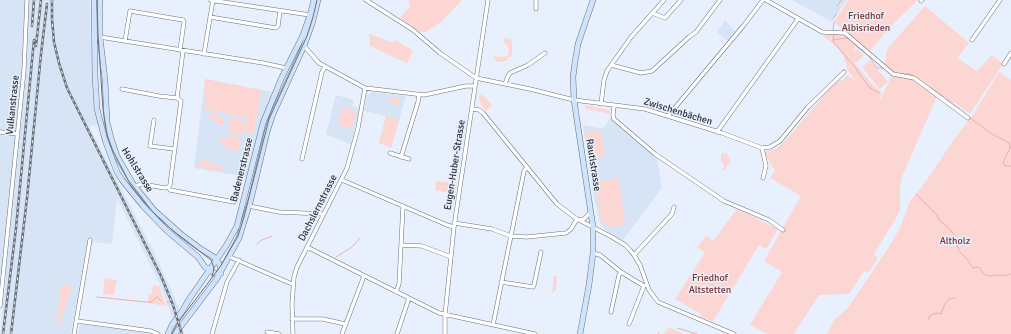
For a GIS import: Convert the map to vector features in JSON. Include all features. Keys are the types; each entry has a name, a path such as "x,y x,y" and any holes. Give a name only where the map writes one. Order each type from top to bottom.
{"street":[{"name":"Vulkanstrasse","path":"0,306 24,70 27,0"},
{"name":"Hohlstrasse","path":"94,0 95,75 98,110 105,140 116,170 122,180 153,217 198,257 207,268 214,273 221,274"},
{"name":"Hohlstrasse","path":"100,0 100,37 104,72 106,119 108,130 117,156 135,186 163,219 192,243 216,260"},
{"path":"204,54 212,0 242,2 280,11 310,15"},
{"name":"Badenerstrasse","path":"207,268 216,260 226,246 239,220 263,123 286,68 302,45 314,0"},
{"name":"Badenerstrasse","path":"175,334 221,274 242,232 267,132 273,114 314,20 318,0"},
{"name":"Eugen-Huber-Strasse","path":"445,334 445,315 454,225 488,0"},
{"path":"536,0 536,9"},
{"name":"Rautistrasse","path":"580,334 593,254 593,227 574,100 574,69 576,53 593,0"},
{"path":"601,104 604,80 607,71 631,37 664,0"},
{"path":"652,14 665,18 681,0"},
{"path":"611,65 640,73 652,71 696,32 720,0"},
{"path":"668,116 763,0"},
{"path":"766,0 824,33 845,33 893,74 914,78 968,118"},
{"path":"972,40 1000,0"},
{"path":"368,1 413,30 440,53 476,78"},
{"path":"125,41 130,11 183,20 182,50 177,98"},
{"path":"210,17 276,28 278,26 280,11"},
{"path":"717,132 798,19"},
{"path":"100,37 286,68"},
{"path":"302,45 325,67 365,88 431,94 466,86 475,86"},
{"path":"505,84 510,74 528,65 546,53"},
{"path":"1004,64 1011,53"},
{"path":"302,159 322,72 325,67"},
{"path":"764,178 766,166 762,148 770,147 780,141 804,111 844,72"},
{"name":"Zwischenbächen","path":"476,78 574,100 639,108 668,116 762,148"},
{"name":"Dachslernstrasse","path":"293,334 292,284 297,267 342,180 356,139 365,88"},
{"path":"122,89 157,96 177,98 181,102 170,185 168,187"},
{"path":"401,157 418,102 419,94"},
{"path":"614,106 614,119 655,154 724,201 769,220 783,230"},
{"path":"472,109 479,110 483,113 557,204 578,220 625,245 634,255 642,270 645,285 654,298 664,306 734,334"},
{"path":"154,120 150,146 174,149"},
{"path":"0,132 18,134"},
{"path":"390,154 409,159"},
{"path":"493,325 510,236 524,171 527,167"},
{"path":"342,180 447,225 488,228 510,236 527,237 566,233 578,220 584,219 591,212"},
{"path":"135,186 140,184 165,188 168,187 170,190 234,202"},
{"path":"249,206 279,212 324,214"},
{"path":"396,292 399,284 404,206"},
{"path":"634,255 672,214 674,207"},
{"path":"74,334 90,240"},
{"path":"401,245 422,246 451,257"},
{"path":"226,246 226,253 230,256 292,284"},
{"path":"307,247 445,315 535,334"},
{"path":"501,282 533,287 541,252"},
{"path":"593,254 600,256 621,272 645,285"},
{"path":"216,260 220,265 221,274"},
{"path":"212,334 227,282 239,260"},
{"path":"168,334 172,325 205,277 207,268"},
{"path":"611,312 619,275 621,272"},
{"path":"342,334 364,276"},
{"path":"629,324 645,285"},
{"path":"397,334 409,298"},
{"path":"292,319 323,319 345,324"},
{"path":"77,321 151,331 157,332 158,334"},
{"path":"267,332 279,334"}],"shaded area":[{"path":"0,0 90,0 94,108 98,125 89,126 155,254 180,310 173,320 160,284 117,198 112,244 94,242 86,250 71,334 0,334 6,275 0,274"},
{"path":"792,0 846,0 832,22"},
{"path":"725,20 736,32 728,41 717,32"},
{"path":"205,79 272,92 258,131 247,177 194,168"},
{"path":"372,92 406,96 391,148 379,143 386,116 364,111 367,96"},
{"path":"336,95 354,100 352,106 359,108 351,145 326,134"},
{"path":"610,118 657,157 662,188 623,240 604,229 600,223 593,193 583,125 603,129"},
{"path":"80,324 148,333 149,334 78,334"}],"green space":[{"path":"408,0 462,0 440,23 425,32 420,32 400,18 410,6"},
{"name":"Friedhof Albisrieden","path":"848,0 918,0 890,27 869,52 834,22"},
{"path":"925,6 969,43 957,58 977,71 992,55 1003,64 970,114 954,102 950,103 938,94 901,179 900,211 874,254 878,258 868,273 864,271 849,294 819,295 794,334 767,334 750,325 782,272 764,261 801,196 770,178 775,171 764,152 776,149 787,139 837,80 842,81 848,75 856,81 847,69 844,56 836,46 823,36 827,33 839,33 851,39 855,45 854,51 856,49 864,55 856,63 852,60 871,83 882,93 879,99 880,100 892,75 884,64 888,48"},
{"path":"369,34 394,43 396,40 413,51 407,63 370,46"},
{"path":"505,38 512,40 512,56 507,58 508,60 506,61 497,62 493,56 504,57 508,55 508,46 504,43"},
{"path":"870,60 888,82 879,89 862,67"},
{"name":"Altholz","path":"999,72 1011,80 1011,334 827,334 835,319 847,309 889,247 900,228 910,201 924,184 955,138 973,115"},
{"path":"205,79 262,90 254,131 251,134 245,131 243,131 242,134 238,133 237,138 241,141 239,150 234,151 219,143 223,138 232,137 232,132 228,131 231,116 243,119 245,127 247,117 204,109 206,95 204,92"},
{"path":"480,95 485,97 492,105 486,111 481,105 479,98"},
{"path":"391,97 400,99 399,105 389,103"},
{"path":"585,105 609,110 611,114 586,109"},
{"path":"342,108 356,111 352,128 338,125"},
{"path":"210,113 224,118 223,125 219,125 214,120 209,119"},
{"path":"386,116 399,120 391,148 379,143"},
{"path":"601,131 605,156 589,159 585,133"},
{"path":"726,153 730,159 730,164 727,164 726,170 723,170 724,164 721,160 721,155"},
{"path":"201,160 221,166 221,171 198,167"},
{"path":"618,178 625,222 624,225 609,228 608,224 602,224 595,183"},
{"path":"436,181 457,184 455,194 435,190"},
{"name":"Friedhof Altstetten","path":"737,209 778,229 766,249 759,245 713,321 700,317 701,314 675,299 705,253 697,247 706,236 713,241"},
{"path":"554,276 557,276 556,290 552,293"},
{"path":"105,278 117,280 114,295 103,294"},
{"path":"153,285 159,286 166,306 148,303 149,294 152,294"},
{"path":"61,286 71,286 72,288 58,327 57,306 59,306"},
{"path":"669,327 683,334 664,334"}],"waterway":[{"path":"837,6 841,0"},
{"path":"833,19 837,13"},
{"path":"833,30 834,22"},
{"path":"834,34 833,40 850,39"},
{"path":"833,40 869,87 879,93"},
{"path":"852,41 858,48 868,55 877,68 883,68"},
{"path":"887,67 896,73"},
{"path":"903,74 910,74 919,79"},
{"path":"930,87 944,97"},
{"path":"946,99 960,109"},
{"path":"961,110 968,116"},
{"path":"970,118 992,134 1009,143 1010,148 1003,163 1005,166 1011,166"},
{"path":"916,194 954,235"},
{"path":"257,244 272,236"},
{"path":"336,257 352,247 360,238"},
{"path":"955,241 960,252 973,268 979,267 984,274 988,276 1003,276 1011,274"},
{"path":"97,297 146,302 151,302 157,297 161,301"},
{"path":"928,320 933,314 941,314 949,299 955,298"},
{"path":"677,328 697,334"}],"tram line":[{"path":"97,0 103,109 107,135 113,151 128,180 152,211 171,229 211,260 214,268 212,277"},
{"path":"172,334 177,324 220,267 238,236 269,119 307,36 317,0"}],"railway":[{"path":"32,26 34,0"},
{"path":"36,46 41,0"},
{"path":"52,0 54,42 67,88 161,276 173,305 182,334"},
{"path":"11,334 47,4"},
{"path":"3,334 16,228 34,40"}]}
